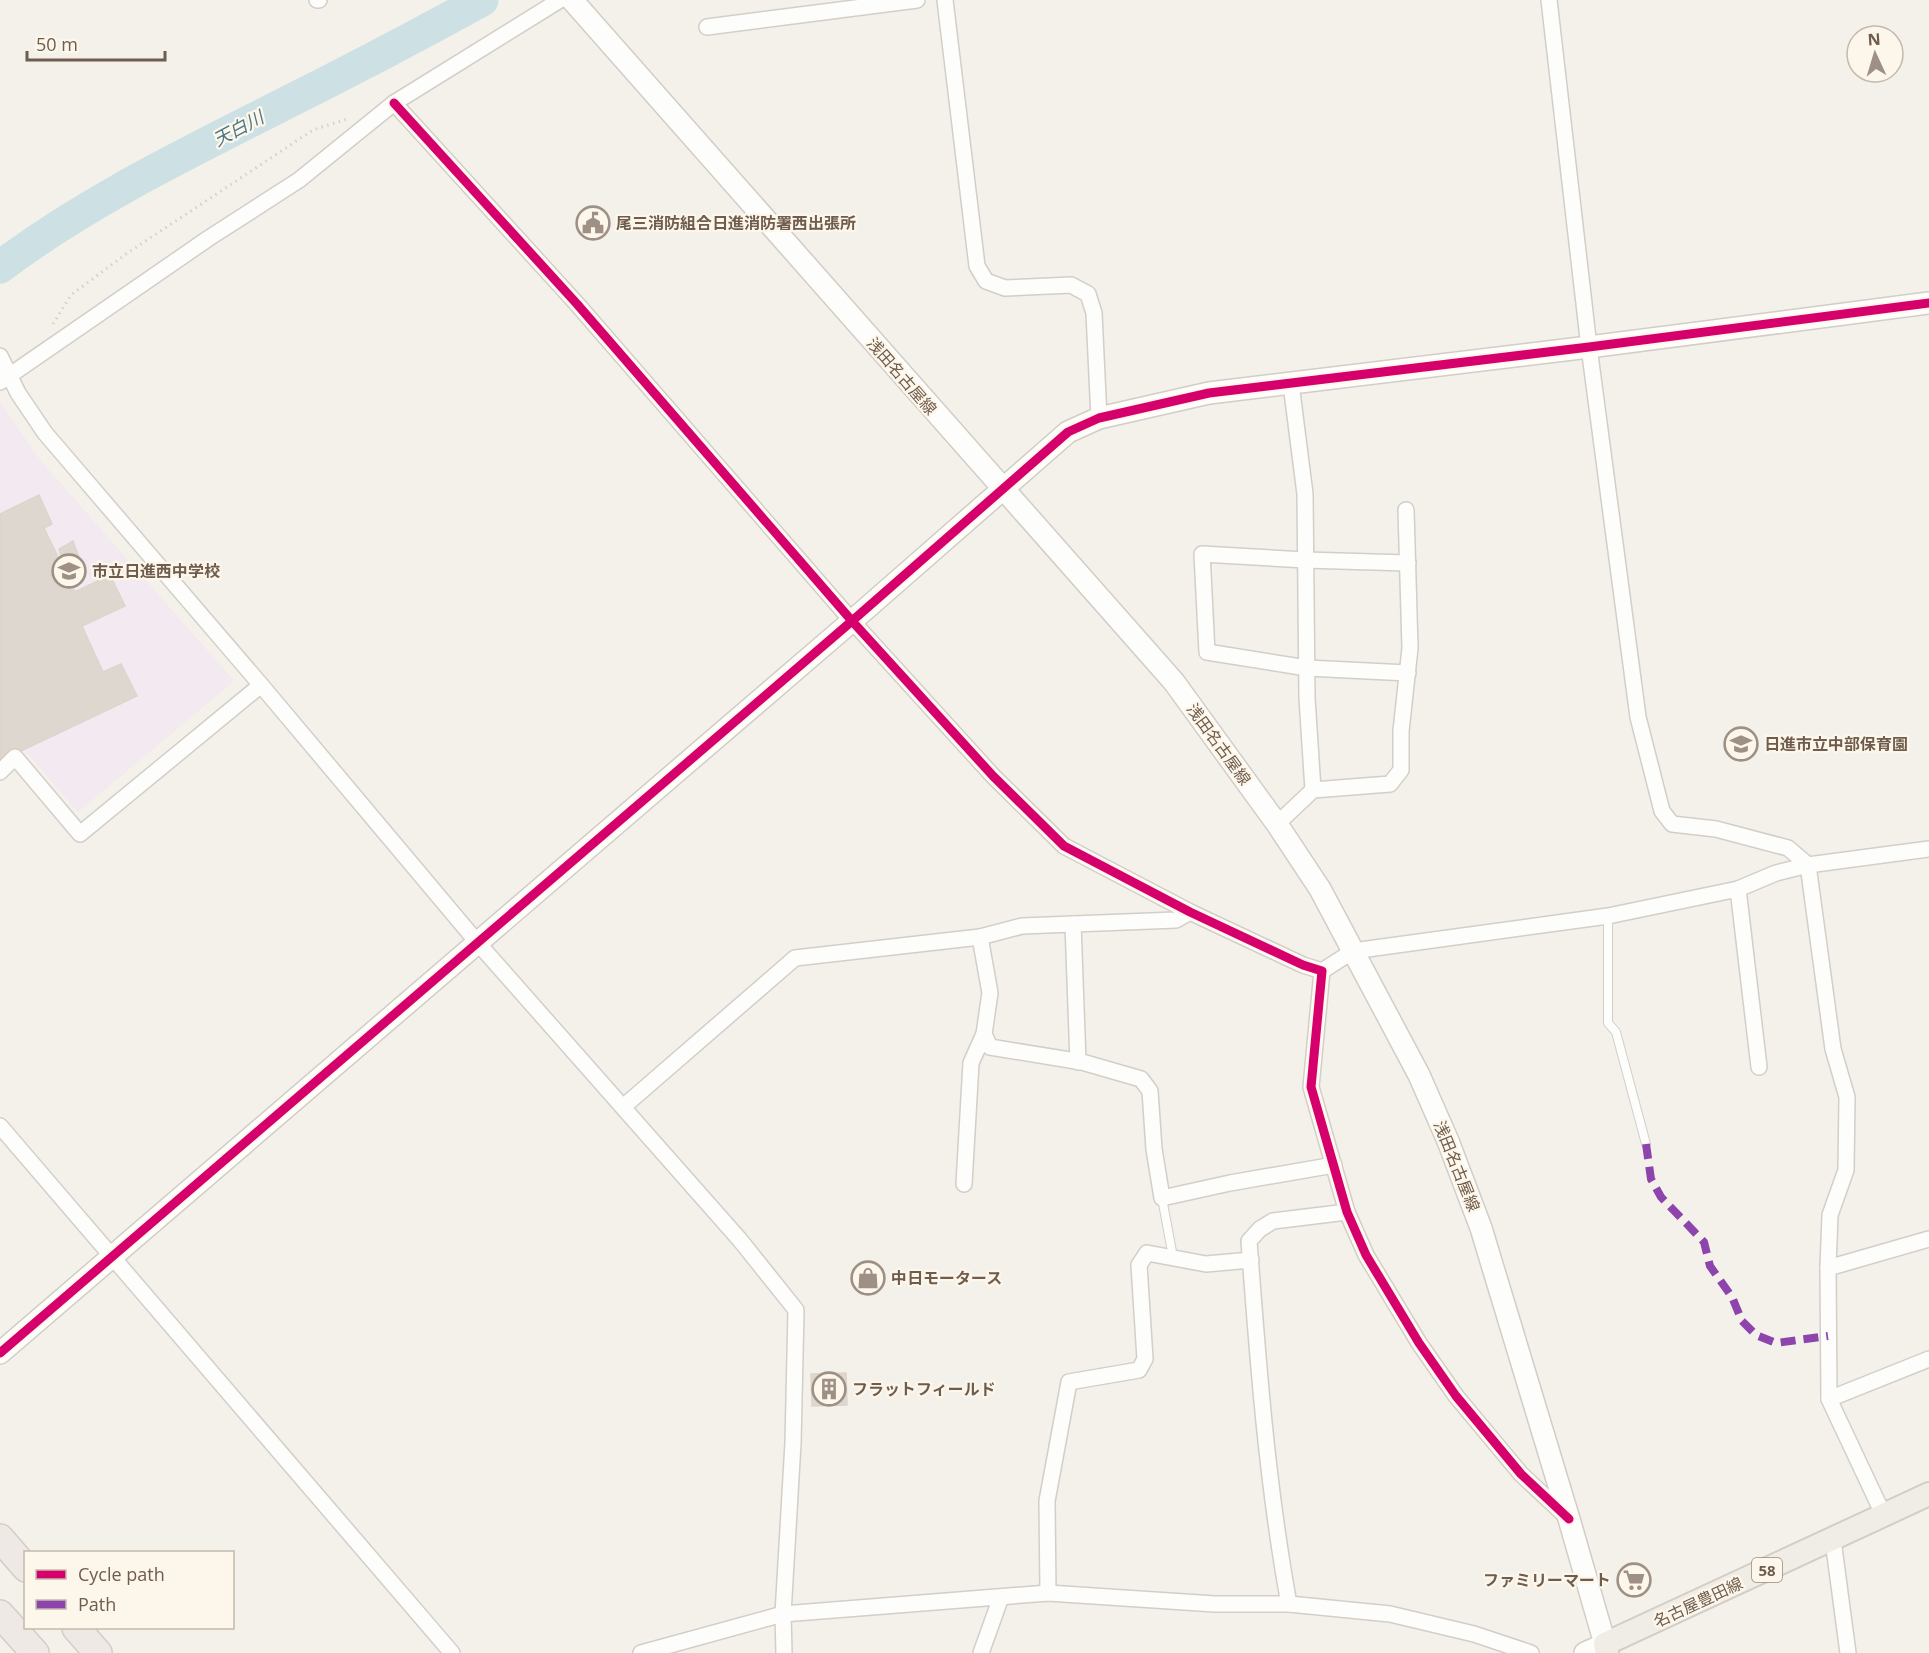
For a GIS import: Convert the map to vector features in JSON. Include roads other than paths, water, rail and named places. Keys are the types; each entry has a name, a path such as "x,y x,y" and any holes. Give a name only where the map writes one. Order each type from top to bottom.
{"highway":[{"path":"0,1538 24,1566"},
{"path":"0,1614 35,1653"},
{"path":"77,1629 98,1653"}],"main road":[{"name":"名古屋豊田線","path":"1599,1650 1929,1494"}],"street":[{"path":"5,379 209,238 299,180 394,103 560,0"},
{"name":"浅田名古屋線","path":"572,0 1174,682 1277,824 1320,889 1419,1075 1448,1141 1481,1228 1569,1519 1599,1650"},
{"path":"707,27 917,0"},
{"path":"945,0 977,266 986,281 1005,288 1071,285 1088,294 1094,313 1099,418"},
{"path":"1548,0 1589,347 1638,717 1662,811 1672,824 1716,830 1788,848 1808,865 1833,1048 1847,1097 1846,1170 1830,1215 1829,1399 1884,1515"},
{"path":"394,103 584,312 852,621 993,776 1064,846 1190,912 1304,965 1322,971"},
{"path":"0,1353 852,621 1001,488 1068,432 1099,418 1209,393 1929,303"},
{"path":"1,358 5,379 18,393 45,433 477,942 740,1240 796,1310 793,1443 783,1614 784,1653"},
{"path":"1292,384 1305,494 1306,668 1313,790"},
{"path":"1277,824 1313,790 1390,784 1401,770 1401,731 1410,648 1406,510"},
{"path":"1408,563 1202,554 1207,652 1306,668 1408,673"},
{"path":"0,772 15,757 80,834 261,685"},
{"path":"1322,971 1353,951 1608,916 1738,889 1776,873 1808,865 1929,849"},
{"path":"1738,889 1759,1066"},
{"path":"623,1107 795,958 980,937 1022,926 1176,920 1190,912"},
{"path":"1073,924 1078,1062"},
{"path":"964,1184 971,1063 984,1034 990,993 980,937"},
{"path":"1322,971 1311,1087 1347,1212 1366,1256 1419,1342 1456,1396 1521,1474 1569,1519"},
{"path":"984,1034 990,1047 1078,1062 1141,1079 1149,1091 1154,1149 1162,1198 1230,1183 1334,1165"},
{"path":"0,1126 452,1653"},
{"path":"1289,1604 1274,1518 1255,1341 1249,1241 1264,1225 1273,1221 1347,1212"},
{"path":"1828,1268 1929,1239"},
{"path":"1048,1593 1047,1501 1069,1382 1139,1370 1145,1359 1139,1266 1147,1253 1206,1264 1251,1260"},
{"path":"1829,1399 1929,1359"},
{"path":"1833,1540 1848,1653"},
{"path":"641,1653 783,1614 1048,1593 1215,1604 1289,1604 1390,1614 1474,1634 1531,1653"},
{"path":"981,1653 1001,1597"}],"lane":[{"path":"1608,916 1608,1023 1616,1032 1646,1144"},
{"path":"1162,1198 1173,1257"}],"waterway":[{"name":"天白川","path":"0,267 67,221 136,180 482,0"}],"place":[{"name":"尾三消防組合日進消防署西出張所","path":"593,223"},
{"name":"市立日進西中学校","path":"69,571"},
{"name":"日進市立中部保育園","path":"1741,744"},
{"name":"中日モータース","path":"868,1278"},
{"name":"フラットフィールド","path":"829,1389"},
{"name":"ファミリーマート","path":"1634,1580"}]}
